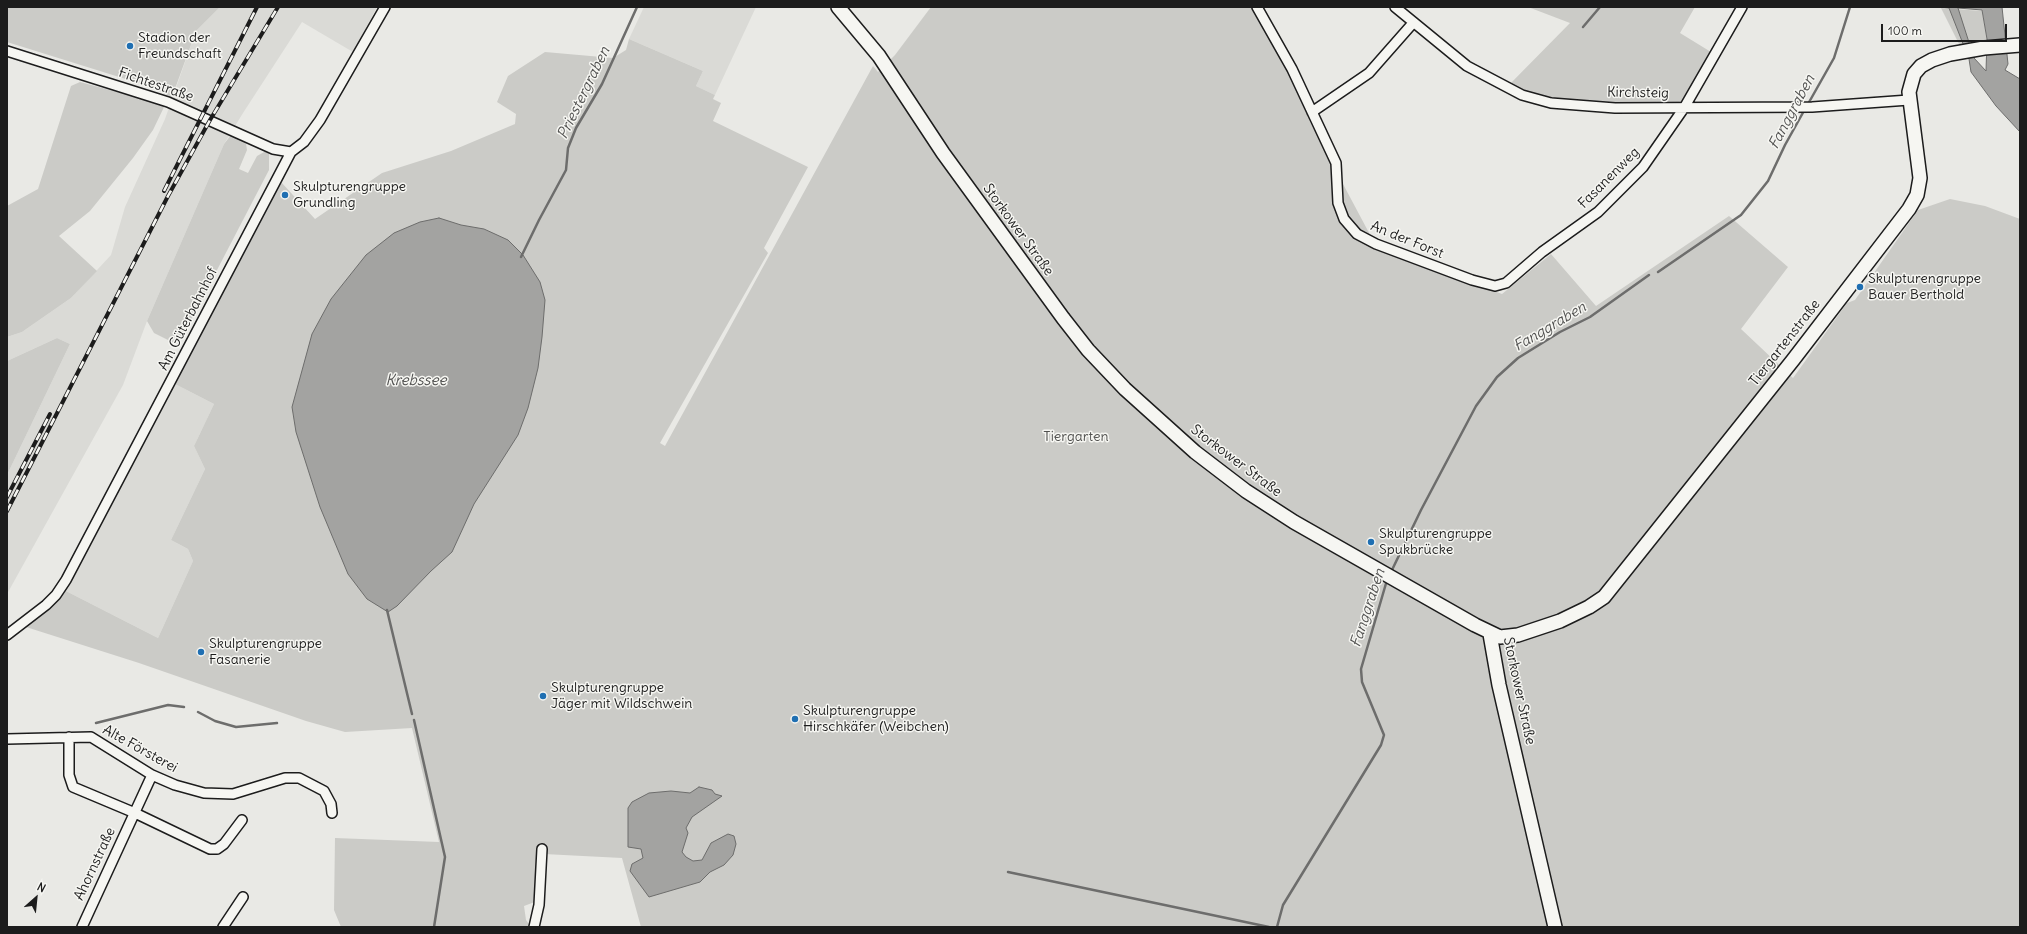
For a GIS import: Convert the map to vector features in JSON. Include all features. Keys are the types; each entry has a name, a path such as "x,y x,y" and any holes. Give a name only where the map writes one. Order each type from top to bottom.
{"main road":[{"name":"Storkower Straße","path":"843,9 879,56 943,153 1009,244 1088,350 1107,372 1195,452 1246,491 1490,634 1499,685 1555,927"},
{"name":"Tiergartenstraße","path":"1490,634 1500,637 1526,633 1573,616 1597,603 1604,597 1793,360 1913,202 1918,187 1920,171 1909,100 1910,82 1914,74 1922,66 1932,60 1973,50 2020,45"}],"street":[{"name":"Am Güterbahnhof","path":"7,635 46,605 56,595 66,580 291,152 304,142 320,120 385,7"},
{"name":"An der Forst","path":"1257,7 1292,69 1336,163 1338,203 1344,219 1357,234 1376,244 1472,280 1494,286 1506,283"},
{"name":"Kirchsteig","path":"1395,7 1467,66 1530,97 1552,103 1684,108 1812,107 1909,100"},
{"name":"Fasanenweg","path":"1506,283 1542,252 1598,212 1643,167 1684,108 1742,7"},
{"path":"1312,112 1369,73 1413,23"},
{"name":"Fichtestraße","path":"7,52 161,100 273,149 291,152"},
{"path":"69,737 69,776 73,787 135,813 210,850 217,849 224,844 242,820"},
{"name":"Alte Försterei","path":"7,739 91,737 152,775 188,789 216,794 233,794 285,778 299,778 324,791 331,804 332,812"},
{"name":"Ahornstraße","path":"82,927 152,775"},
{"path":"534,927 539,905 542,849"},
{"path":"223,927 243,897"}],"shaded area":[{"path":"220,7 377,7 353,52 302,22 243,113 224,144 147,321 123,385 7,594 7,475 70,344 57,338 7,361 7,337 22,332 71,298 111,255 125,207 165,119 196,31"},
{"path":"644,7 756,7 715,95 696,86 703,71 629,39"},
{"path":"175,384 214,404 194,446 205,469 171,540 188,549 193,561 158,638 64,590"}],"green space":[{"name":"Stadion der Freundschaft","path":"7,7 220,7 196,31 172,97 148,86 7,42"},
{"name":"Tiergarten","path":"931,7 1254,7 1301,93 1310,122 1376,246 1502,294 1551,254 1596,306 1729,216 1788,267 1741,329 1793,378 1847,303 1855,300 1918,210 1950,199 1985,206 2020,219 2020,927 641,927 622,858 544,854 540,900 524,906 526,920 531,927 341,927 334,910 335,838 439,842 412,728 345,732 306,721 139,663 26,627 49,610 64,590 158,638 193,561 188,549 171,540 205,469 194,446 214,404 175,384 281,182 315,219 382,173 451,151 515,124 516,114 497,102 508,76 545,52 613,58 626,50 629,39 703,71 696,86 715,95 713,99 721,103 713,121 808,167 764,248 768,253 660,443 665,446 873,66 878,72 895,55"},
{"path":"1528,7 1695,7 1680,33 1711,52 1682,101 1672,104 1600,104 1565,101 1534,95 1508,86 1570,23"},
{"path":"1941,8 1982,11 1987,39 1960,46"},
{"path":"80,82 165,105 153,130 133,158 90,211 59,236 97,271 71,298 22,332 7,337 7,206 38,189 71,86"},
{"path":"231,135 242,140 246,144 247,150 239,169 248,173 257,156 266,151 269,154 269,170 178,345 154,333 147,321 224,144"},
{"path":"57,338 70,344 7,475 7,361"}],"water":[{"path":"1939,7 2002,7 2008,64 2005,70 2020,79 2020,132 1996,106 1971,72 1969,59 1949,8","holes":["1958,8 1982,10 1987,39 1986,71 1974,58"]},
{"name":"Krebssee","path":"439,218 461,225 484,229 508,240 523,255 540,282 545,300 538,368 528,408 518,435 474,504 452,552 397,606 388,612 367,599 348,574 320,507 296,432 292,407 312,334 331,299 366,255 394,233 420,222"},
{"path":"699,787 712,790 715,794 722,796 692,817 686,828 688,833 682,852 686,857 693,861 702,860 711,843 728,834 734,836 736,844 733,855 724,865 710,872 700,882 649,897 630,871 632,864 643,858 641,849 628,847 628,808 632,802 649,793 671,791 690,793"}],"waterway":[{"name":"Priestergraben","path":"521,257 566,170 568,148 576,128 602,84 637,7"},
{"path":"1583,27 1600,7"},
{"name":"Fanggraben","path":"1808,104 1834,58 1850,7"},
{"name":"Fanggraben","path":"1658,272 1741,215 1768,181 1785,145 1805,109"},
{"name":"Fanggraben","path":"1391,572 1421,510 1476,406 1497,377 1518,358 1560,332 1590,317 1649,275"},
{"name":"Fanggraben","path":"1277,927 1283,905 1381,745 1384,735 1362,682 1361,669 1387,580"},
{"path":"387,610 412,714"},
{"path":"96,723 168,705 184,707"},
{"path":"198,712 215,721 236,727 277,723"},
{"path":"414,720 445,857 434,927"},
{"path":"1008,872 1269,927"}],"railway":[{"path":"164,191 257,7"},
{"path":"7,511 168,196 210,120 278,7"},
{"path":"7,497 50,414"}],"place":[{"name":"Stadion der Freundschaft","path":"130,46"},
{"name":"Skulpturengruppe Grundling","path":"285,195"},
{"name":"Skulpturengruppe Bauer Berthold","path":"1860,287"},
{"name":"Skulpturengruppe Spukbrücke","path":"1371,542"},
{"name":"Skulpturengruppe Fasanerie","path":"201,652"},
{"name":"Skulpturengruppe Jäger mit Wildschwein","path":"543,696"},
{"name":"Skulpturengruppe Hirschkäfer (Weibchen)","path":"795,719"}]}
